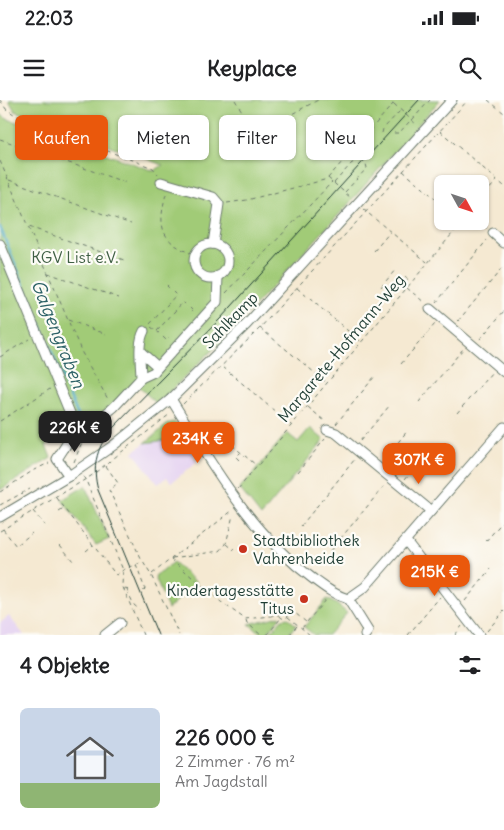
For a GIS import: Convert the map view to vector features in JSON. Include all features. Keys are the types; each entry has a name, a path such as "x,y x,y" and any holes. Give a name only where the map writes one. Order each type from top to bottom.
{"street":[{"name":"Sahlkamp","path":"0,517 78,470 125,437 171,399 247,324 353,202 424,132 451,101"},
{"path":"165,183 213,197 219,204 213,244"},
{"path":"493,233 504,242"},
{"path":"0,244 79,435"},
{"path":"213,244 222,248 228,258 226,268 218,276 208,277 198,272 195,267 195,256 202,246 213,244"},
{"path":"69,476 57,459 68,442 114,407 141,378 154,372 217,302 218,276"},
{"path":"430,309 500,369"},
{"path":"141,378 141,336 147,328"},
{"path":"141,352 158,367"},
{"path":"171,399 240,505 273,544 295,564 332,592 348,599 368,631 365,635"},
{"path":"348,599 364,587 406,541 504,426"},
{"path":"328,433 336,432 431,511"},
{"path":"406,541 479,635"},
{"path":"105,635 120,624"}],"path":[{"path":"0,100 6,109 26,121 157,171 165,183 161,213 163,229 171,244 195,256"},
{"path":"235,100 244,115"},
{"path":"291,115 318,100"},
{"path":"219,204 247,200 328,178 395,100"},
{"path":"394,133 399,133 430,100"},
{"path":"0,531 85,480 178,409 260,328 468,100"},
{"path":"488,100 504,113"},
{"path":"393,104 432,140"},
{"path":"382,133 383,129 400,110"},
{"path":"440,131 504,186"},
{"path":"0,138 127,183"},
{"path":"0,161 82,353 104,395 114,407"},
{"path":"217,302 333,182 352,163 355,163"},
{"path":"344,192 367,168 366,164"},
{"path":"403,171 434,197"},
{"path":"328,178 351,198 353,202 428,263"},
{"path":"8,180 131,224"},
{"path":"489,190 497,180"},
{"path":"28,227 124,260"},
{"name":"Margarete-Hofmann-Weg","path":"237,489 456,230"},
{"path":"407,288 430,309 493,233 489,230"},
{"path":"374,251 390,231"},
{"path":"452,328 504,266"},
{"path":"381,287 396,269"},
{"path":"48,273 119,298"},
{"path":"405,277 411,282"},
{"path":"168,285 166,286 168,288"},
{"path":"297,288 361,342"},
{"path":"147,328 176,295 173,292"},
{"path":"157,332 183,302 185,304"},
{"path":"190,308 193,311 195,308"},
{"path":"418,402 504,311"},
{"path":"401,364 440,318"},
{"path":"68,320 106,334"},
{"path":"260,328 327,383"},
{"path":"0,357 37,335"},
{"path":"163,337 166,340 168,337"},
{"path":"222,366 291,425"},
{"path":"457,413 500,369"},
{"path":"298,472 375,376"},
{"path":"0,421 58,385"},
{"path":"301,526 390,405"},
{"path":"307,406 326,422 328,433"},
{"path":"203,436 210,427 257,466"},
{"path":"378,467 408,430"},
{"path":"79,435 82,441 74,463 81,458"},
{"path":"400,485 430,449"},
{"path":"240,452 236,457 240,460"},
{"path":"0,492 34,470 57,459"},
{"path":"105,466 118,482 109,490 178,635"},
{"path":"78,470 85,480 123,570 122,585 143,635"},
{"path":"330,551 391,478"},
{"path":"57,497 116,575 143,562"},
{"path":"151,575 240,505"},
{"path":"59,512 64,508"},
{"path":"34,511 45,526"},
{"path":"171,559 220,551 226,544 233,515"},
{"path":"486,541 504,520"},
{"path":"3,529 16,546 32,533"},
{"path":"226,544 234,550"},
{"path":"60,545 73,561 75,559"},
{"path":"86,551 93,545"},
{"path":"171,559 221,602 246,620 261,635"},
{"path":"136,564 145,589 143,591"},
{"path":"459,609 491,568"},
{"path":"123,588 132,590"},
{"path":"127,590 134,605 140,610"},
{"path":"408,635 445,590"},
{"path":"302,628 332,592"},
{"path":"267,598 281,610 286,609 289,614"},
{"path":"267,635 281,616 281,610"},
{"path":"484,635 504,611"},
{"path":"289,614 295,613 306,622"},
{"path":"246,620 276,615 288,617 310,635"},
{"path":"455,635 468,620"},
{"path":"289,635 298,625"}],"shaded area":[{"path":"166,440 172,443 173,441 188,450 191,448 195,455 193,457 197,462 172,482 167,477 158,484 133,452 145,443"},
{"path":"9,616 24,635 0,635 0,623"}],"green space":[{"name":"KGV List e.V.","path":"9,100 440,100 344,209 225,338 157,404 135,383 97,419 46,445 51,458 0,490 0,113 5,118 15,122 15,160 108,160 108,155 118,158 118,160 154,171 163,165 149,160 209,160 209,115 118,115 118,149 108,145 108,115 26,115 15,111"},
{"path":"173,422 178,424 191,448 184,450 174,442 166,440 145,443 168,424"},
{"path":"310,428 324,440 261,516 240,489 287,433 298,442"},
{"path":"85,486 109,539 96,545 62,500"},
{"path":"173,562 197,583 168,609 155,577"},
{"path":"327,599 347,613 328,635 314,635 304,627"},
{"path":"279,616 266,635 263,635 249,624"},
{"path":"288,618 296,625 288,635 268,635 282,619"}],"waterway":[{"name":"Galgengraben","path":"0,227 81,423"}],"tram line":[{"path":"158,635 98,490 95,466 101,445 110,431 221,318 419,100"}],"place":[{"name":"Stadtbibliothek Vahrenheide","path":"243,549"},
{"name":"Kindertagesstätte Titus","path":"304,599"}]}
